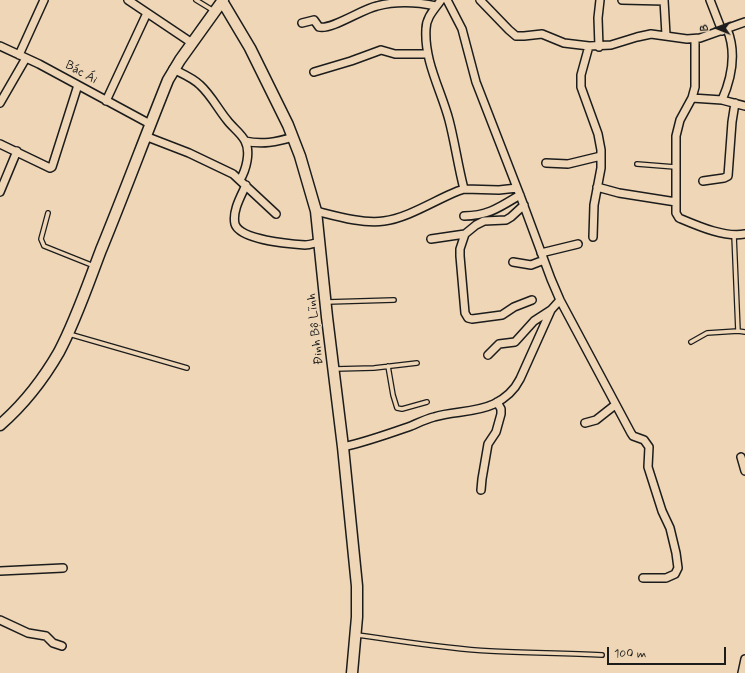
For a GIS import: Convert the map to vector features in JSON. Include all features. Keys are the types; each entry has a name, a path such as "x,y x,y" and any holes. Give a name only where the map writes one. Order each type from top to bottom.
{"street":[{"path":"19,55 44,0"},
{"path":"128,0 192,43"},
{"path":"441,0 429,18 426,29 428,54 431,68 449,121 464,189"},
{"path":"447,0 460,24 476,82 560,300 631,433 633,436 644,440 649,447 648,467 662,511 670,528 678,563 677,572 671,576 660,578 643,578"},
{"path":"480,0 516,36 542,34 564,43 599,47 615,45 643,35 658,34 695,39 745,22"},
{"path":"599,47 598,18 600,0"},
{"path":"622,0 664,0 666,35"},
{"path":"710,0 732,46 732,69 722,100"},
{"path":"0,425 18,407 39,381 58,353 68,333 133,171 145,136 174,69 223,1"},
{"name":"Đinh Bộ Lĩnh","path":"223,1 250,48 293,137 316,211 357,586 358,602 352,673"},
{"path":"302,23 314,20 319,27 323,27 370,8 385,4 415,3 436,6"},
{"path":"106,101 147,13"},
{"path":"695,39 696,80 692,98 683,113 677,129 675,167 676,213 679,218 718,232 734,235 745,234"},
{"name":"Bác Ái","path":"0,46 78,85 150,124"},
{"path":"589,46 581,76 581,87 598,134 601,156 600,175 594,204 593,236"},
{"path":"314,72 381,50 395,54 428,54"},
{"path":"0,103 26,58"},
{"path":"174,69 200,85 227,120 246,141 253,143 268,143 293,137"},
{"path":"0,144 52,168 57,148 78,85"},
{"path":"692,98 722,100 745,106"},
{"path":"703,181 728,176 735,103"},
{"path":"145,136 211,163 233,174 276,214"},
{"path":"246,141 247,162 235,216 235,222 239,230 250,236 287,243 306,245 320,242"},
{"path":"0,192 17,151"},
{"path":"546,163 568,164 601,156"},
{"path":"597,187 619,193 676,202"},
{"path":"316,211 340,217 385,221 401,216 464,189 518,191"},
{"path":"464,216 475,216 492,211 518,191"},
{"path":"431,239 465,234 476,225 484,221 509,218 524,205"},
{"path":"465,234 460,248 460,256 465,313 468,318 472,319 502,315 532,300"},
{"path":"541,252 578,244"},
{"path":"513,262 531,265 544,260"},
{"path":"488,355 499,344 515,342 537,318 551,310 560,300"},
{"path":"343,447 374,439 432,418 481,408 498,402 511,393 515,388 551,310"},
{"path":"481,490 488,444 496,432 502,414 498,402"},
{"path":"585,423 596,420 615,405"},
{"path":"742,457 745,471"},
{"path":"0,571 64,568"},
{"path":"0,620 28,633 46,636 53,643 62,646"},
{"path":"742,673 745,659"}],"lane":[{"path":"196,0 214,12"},
{"path":"637,164 675,167"},
{"path":"48,213 41,239 44,246 95,266"},
{"path":"734,235 738,331"},
{"path":"326,302 394,300"},
{"path":"691,342 707,333 745,332"},
{"path":"68,333 187,368"},
{"path":"334,369 417,363"},
{"path":"388,366 397,408 402,409 428,402"},
{"path":"356,634 436,646 489,651 554,652 602,655"}]}
